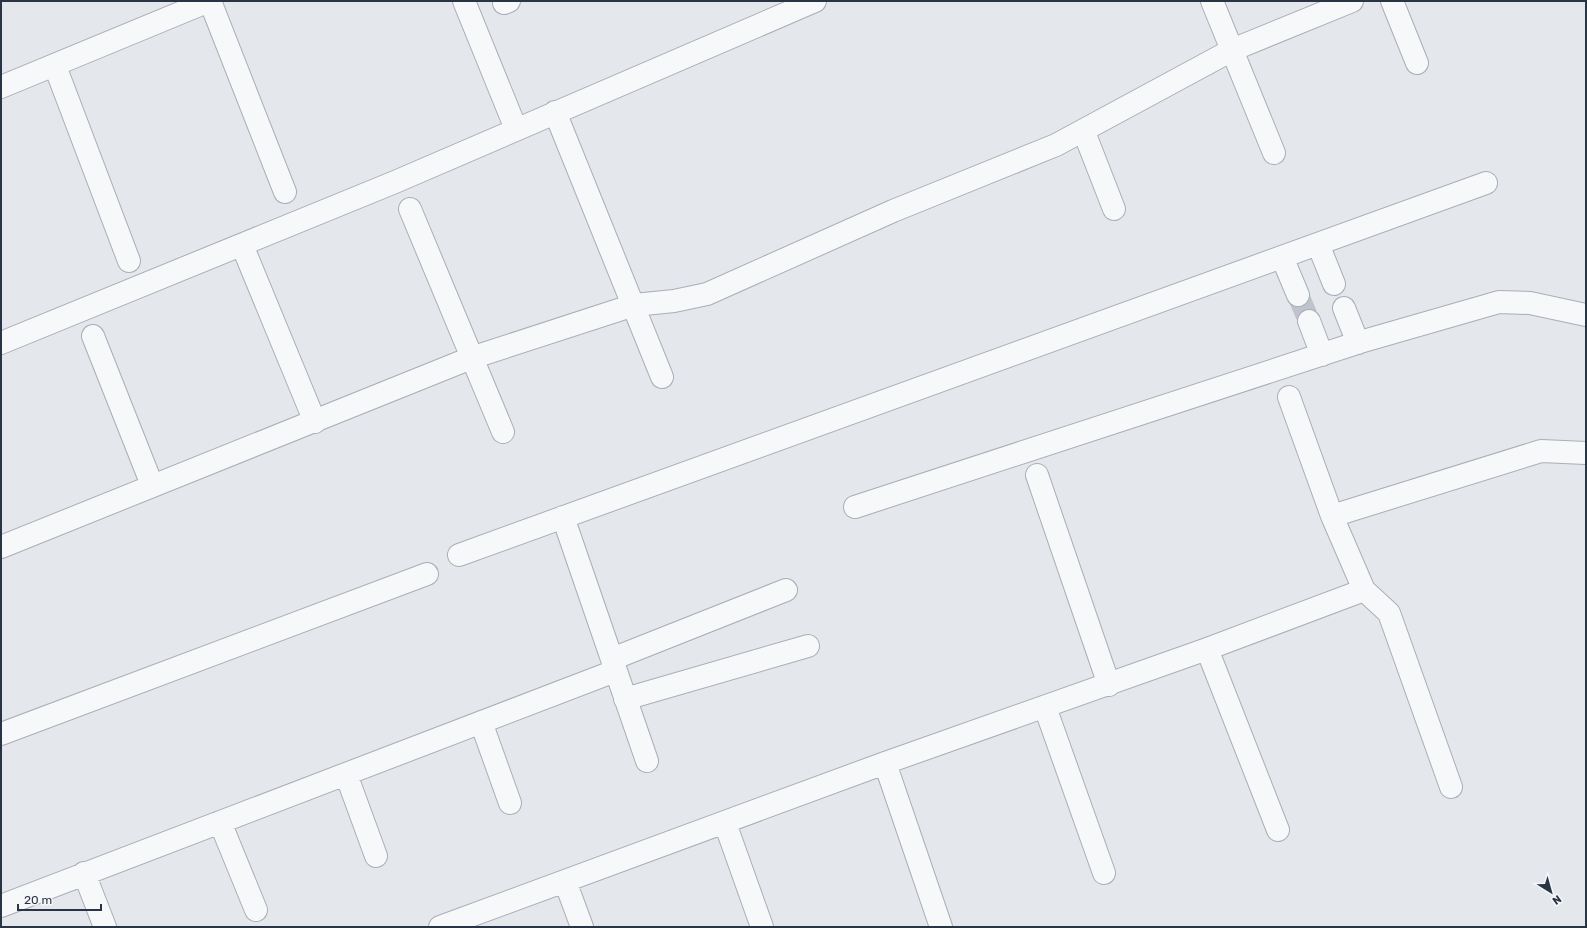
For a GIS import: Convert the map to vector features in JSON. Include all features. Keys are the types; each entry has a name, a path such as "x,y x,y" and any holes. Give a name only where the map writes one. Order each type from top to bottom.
{"street":[{"path":"1,87 55,66 209,1 285,192"},
{"path":"464,1 516,128"},
{"path":"1,343 396,182 516,128 815,1"},
{"path":"1212,1 1274,153"},
{"path":"1,547 471,358 634,305 674,301 707,294 893,211 1056,146 1232,50 1352,1"},
{"path":"1392,1 1417,63"},
{"path":"55,66 129,260"},
{"path":"555,112 662,377"},
{"path":"1084,132 1114,209"},
{"path":"459,555 1486,183"},
{"path":"410,209 503,432"},
{"path":"1318,244 1334,284"},
{"path":"242,246 314,422"},
{"path":"1282,257 1298,295"},
{"path":"855,507 1358,343 1499,302 1530,303 1586,315"},
{"path":"1344,308 1358,343"},
{"path":"1308,321 1322,355"},
{"path":"93,336 152,485"},
{"path":"1289,397 1332,516 1364,590 1389,613 1450,787"},
{"path":"1332,516 1541,451 1586,453"},
{"path":"1037,475 1109,685"},
{"path":"562,517 647,761"},
{"path":"1,734 427,574"},
{"path":"1,906 481,722 786,590"},
{"path":"440,927 885,763 1109,685 1364,590"},
{"path":"625,699 808,646"},
{"path":"1207,649 1278,830"},
{"path":"1045,707 1104,873"},
{"path":"481,722 510,803"},
{"path":"885,763 941,927"},
{"path":"346,774 376,856"},
{"path":"220,822 256,910"},
{"path":"725,823 762,927"},
{"path":"84,873 105,927"},
{"path":"565,881 582,927"}],"tunnel":[{"path":"1298,295 1309,321"}]}
